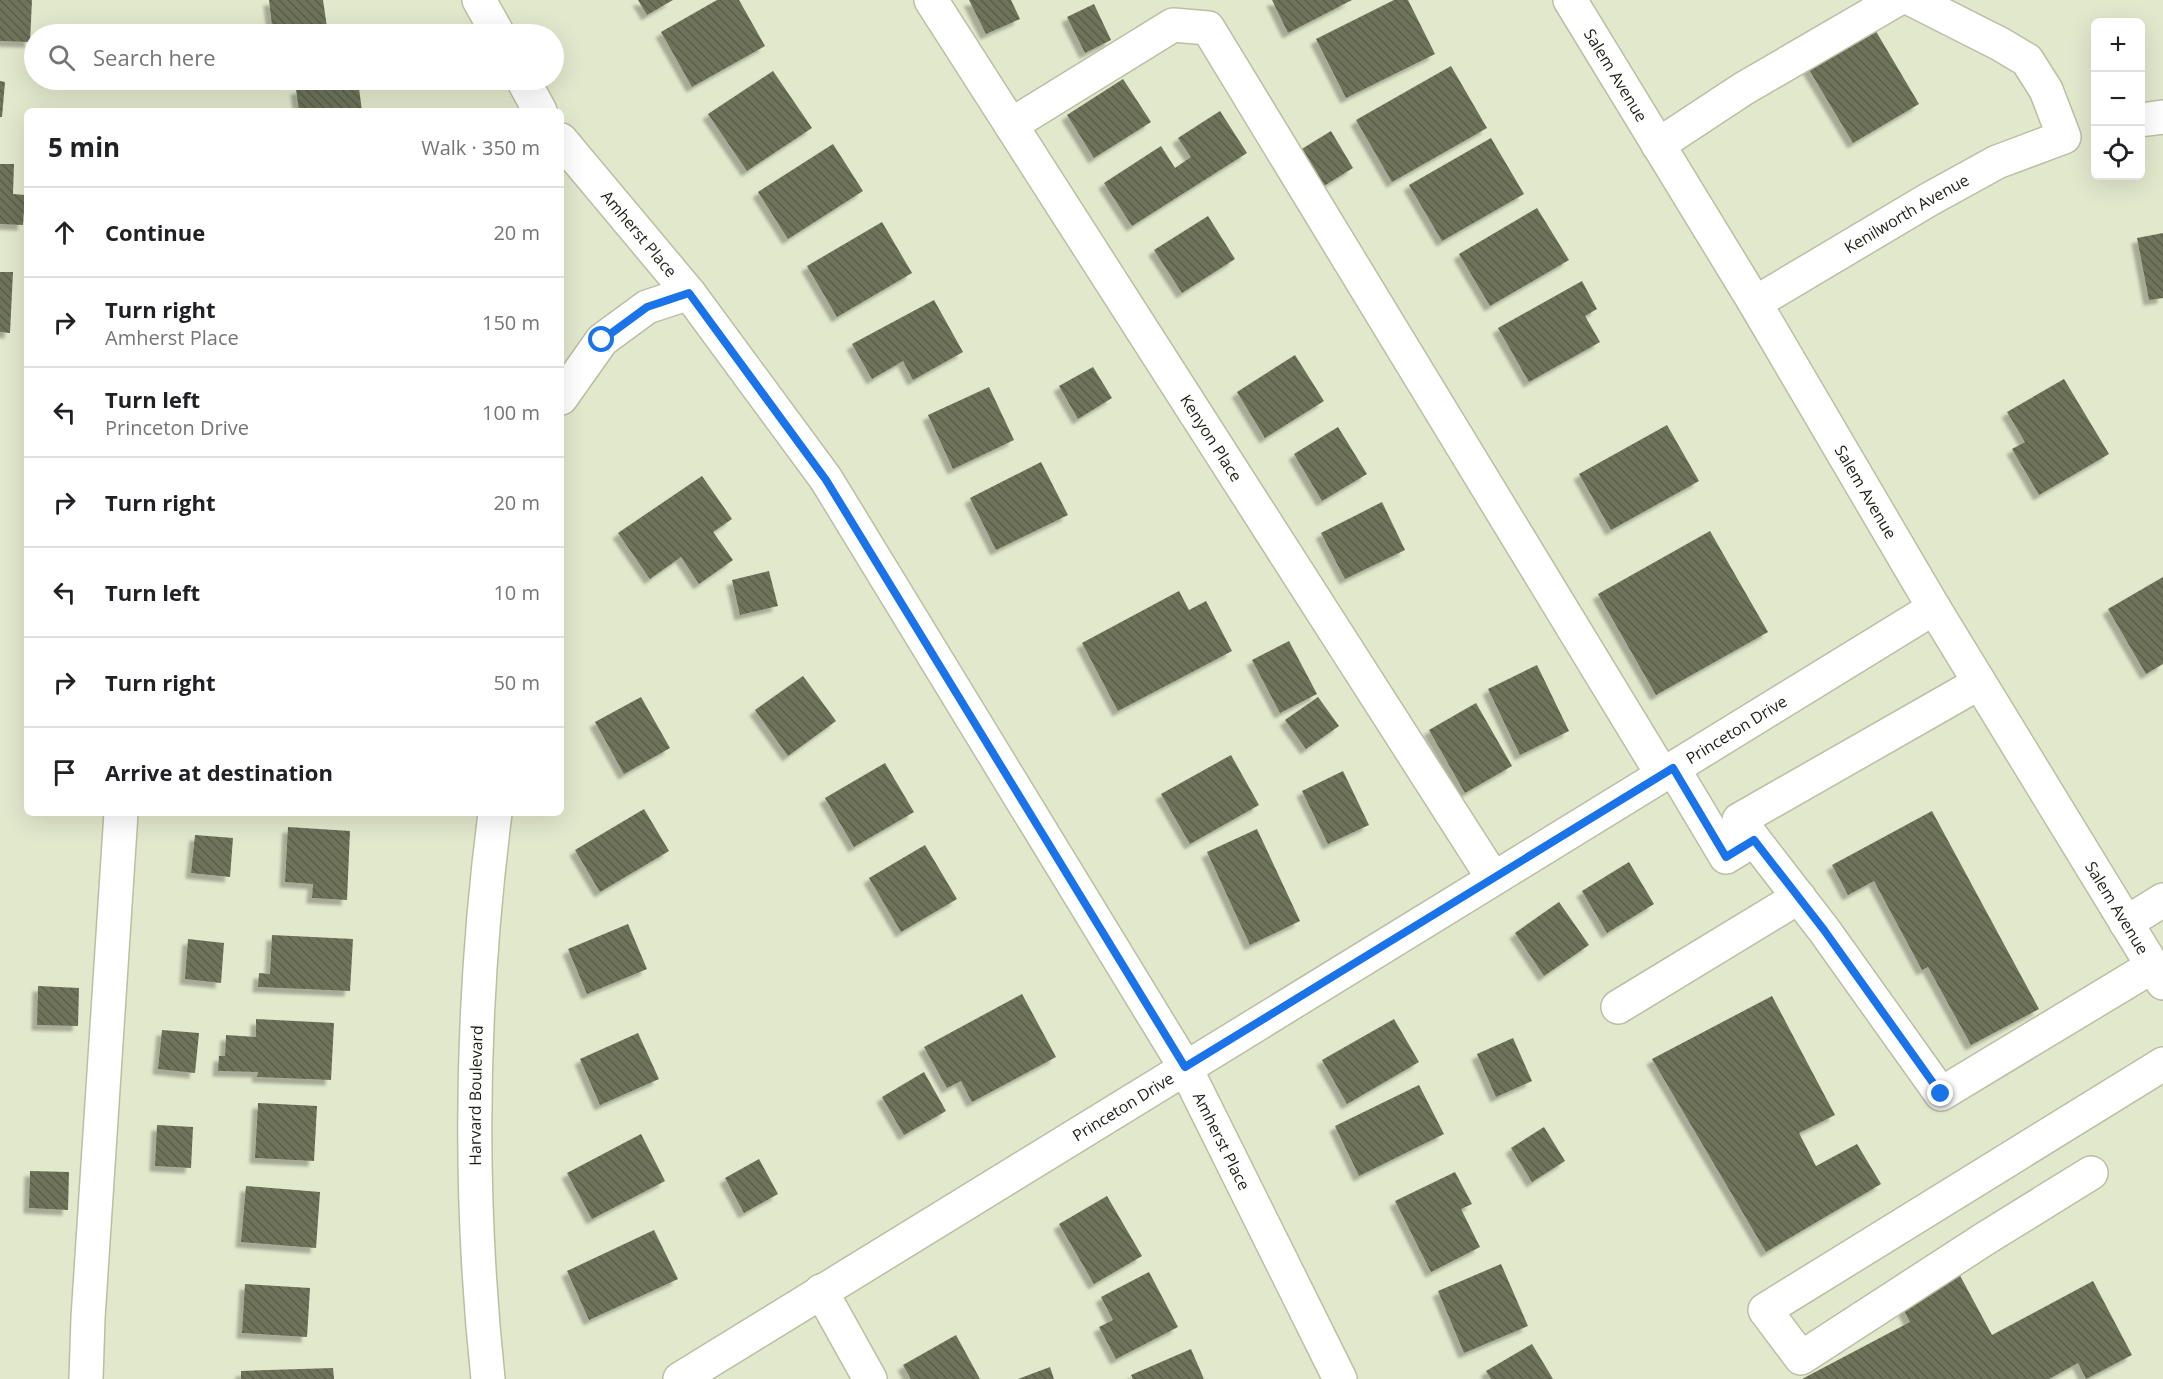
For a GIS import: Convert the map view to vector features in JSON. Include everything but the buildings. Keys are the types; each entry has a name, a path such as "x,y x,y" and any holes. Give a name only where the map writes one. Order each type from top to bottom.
{"street":[{"path":"479,0 492,24"},
{"name":"Kenyon Place","path":"931,0 1493,878"},
{"name":"Salem Avenue","path":"1570,0 1755,303 1979,683 2158,975"},
{"path":"1658,145 1743,89 1896,0"},
{"name":"Kenilworth Avenue","path":"1755,303 1937,194 1997,162 2064,137 2046,90 2027,60 1913,0"},
{"path":"1011,125 1173,25 1208,28 1668,771 1726,857 1754,840"},
{"path":"528,90 538,108"},
{"path":"2145,119 2163,117"},
{"name":"Amherst Place","path":"564,144 689,293 826,480 1185,1067 1340,1379"},
{"path":"564,394 602,340 647,307 689,293"},
{"name":"Princeton Drive","path":"680,1379 1934,608"},
{"path":"1979,683 1739,820 1941,1094 2158,975"},
{"path":"86,1379 121,816"},
{"name":"Harvard Boulevard","path":"488,1379 481,1314 475,1196 474,1076 480,955 495,816"},
{"path":"1618,1006 1798,897"},
{"path":"2126,923 2163,900"},
{"path":"2091,1173 1986,1238 1802,1358 1766,1310 2163,1064"},
{"path":"821,1291 870,1379"}],"route":[{"path":"602,340 647,307 689,293 826,480 1185,1067 1673,768 1726,857 1754,840 1824,930 1941,1094"}]}
